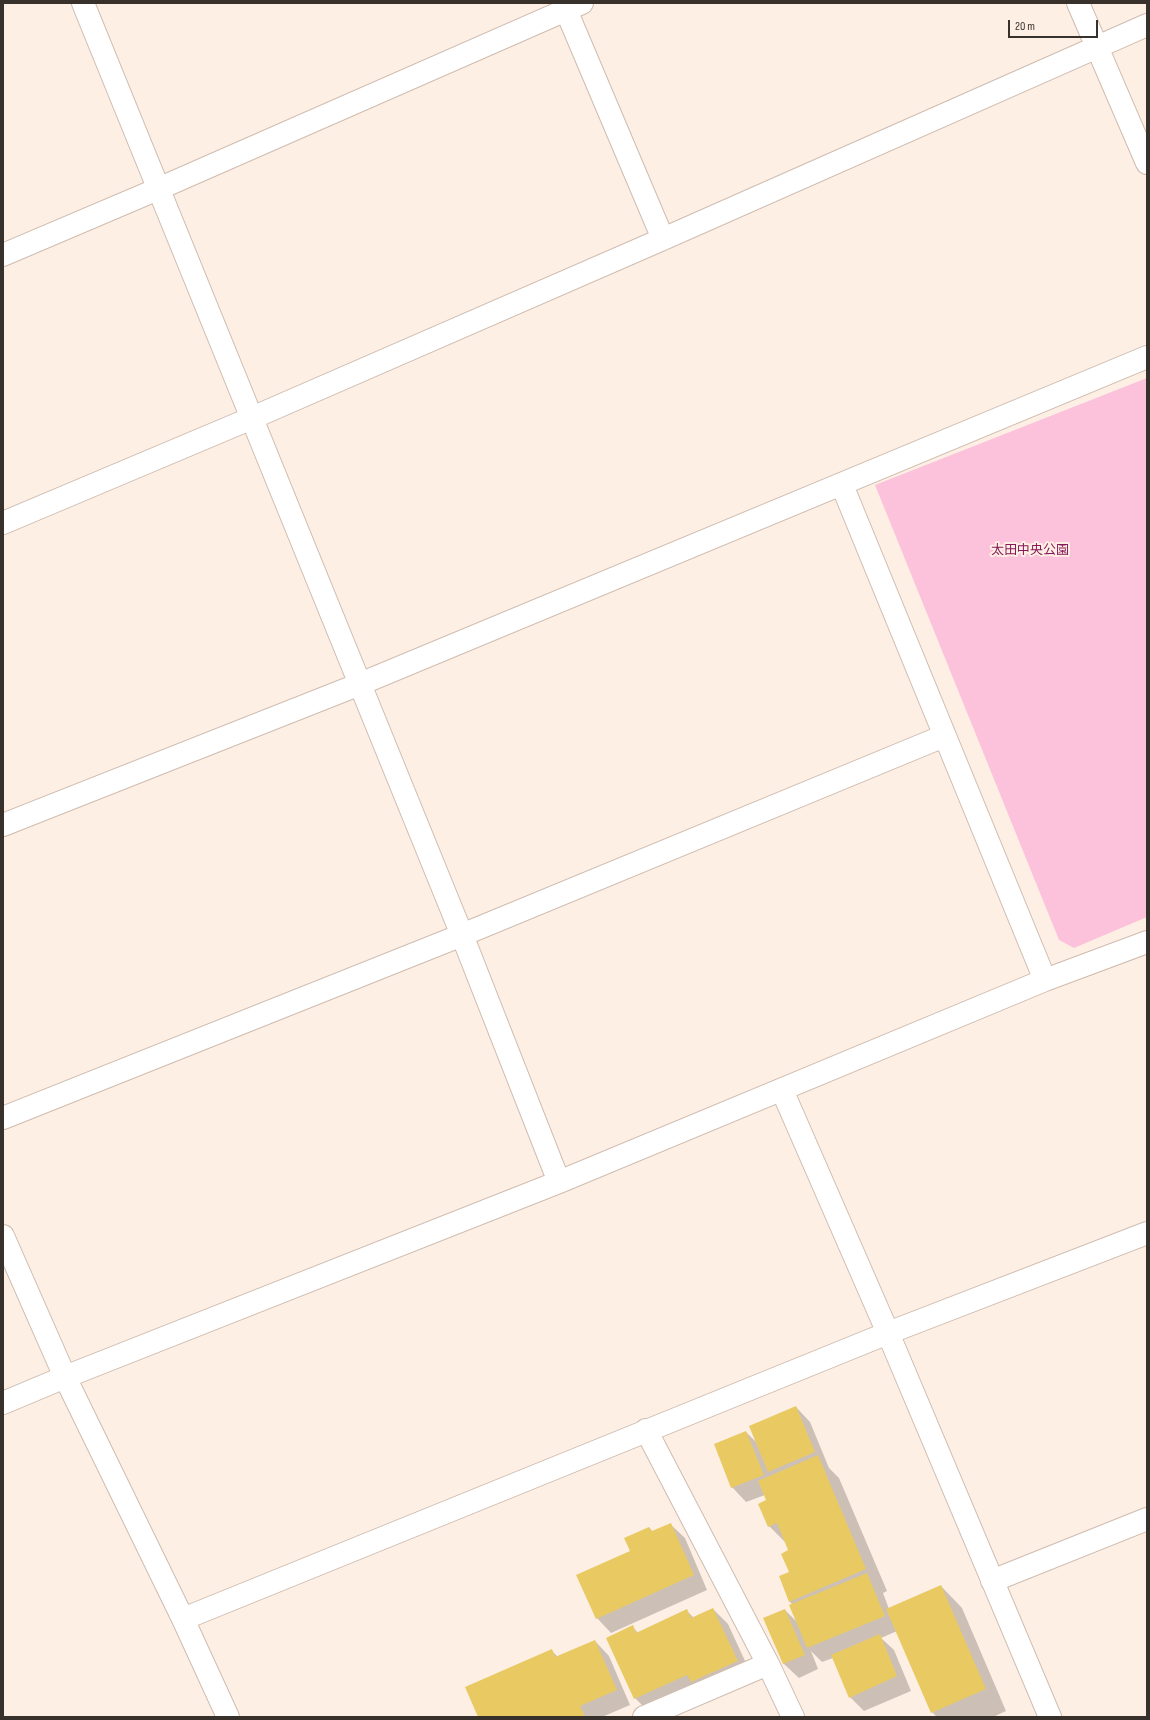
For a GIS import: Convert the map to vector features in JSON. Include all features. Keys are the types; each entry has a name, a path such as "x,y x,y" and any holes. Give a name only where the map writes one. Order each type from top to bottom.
{"street":[{"path":"83,3 462,935 559,1182"},
{"path":"1078,3 1147,163"},
{"path":"3,255 158,189 574,6 663,239"},
{"path":"3,523 252,418 663,239 1147,25"},
{"path":"3,825 360,684 1147,357"},
{"path":"842,485 1045,980"},
{"path":"3,1118 462,935 944,736"},
{"path":"3,1403 65,1377 559,1182 1045,980 1147,942"},
{"path":"782,1090 888,1333 1050,1717"},
{"path":"183,1619 888,1333 1147,1233"},
{"path":"3,1236 65,1377 183,1619 228,1717"},
{"path":"646,1430 768,1664 793,1717"},
{"path":"992,1581 1147,1519"},
{"path":"644,1717 768,1664"}],"green space":[{"name":"太田中央公園","path":"1147,378 1147,917 1074,948 1059,940 875,485"}],"building":[{"path":"796,1406 815,1452 768,1472 749,1426"},
{"path":"746,1431 764,1475 731,1488 714,1444"},
{"path":"818,1455 866,1569 789,1602 779,1576 789,1572 781,1554 788,1550 777,1523 768,1527 758,1504 766,1500 758,1481"},
{"path":"671,1523 694,1575 596,1619 576,1575 630,1551 624,1538 649,1527 652,1531"},
{"path":"867,1573 885,1616 807,1648 789,1605"},
{"path":"941,1585 986,1689 931,1713 886,1609"},
{"path":"713,1608 738,1661 691,1682 687,1675 634,1699 606,1638 633,1625 636,1633 687,1609 691,1618"},
{"path":"785,1609 805,1655 783,1664 763,1618"},
{"path":"880,1634 897,1676 849,1698 831,1655"},
{"path":"595,1640 617,1690 580,1706 585,1717 478,1717 465,1687 552,1649 555,1657"}]}
